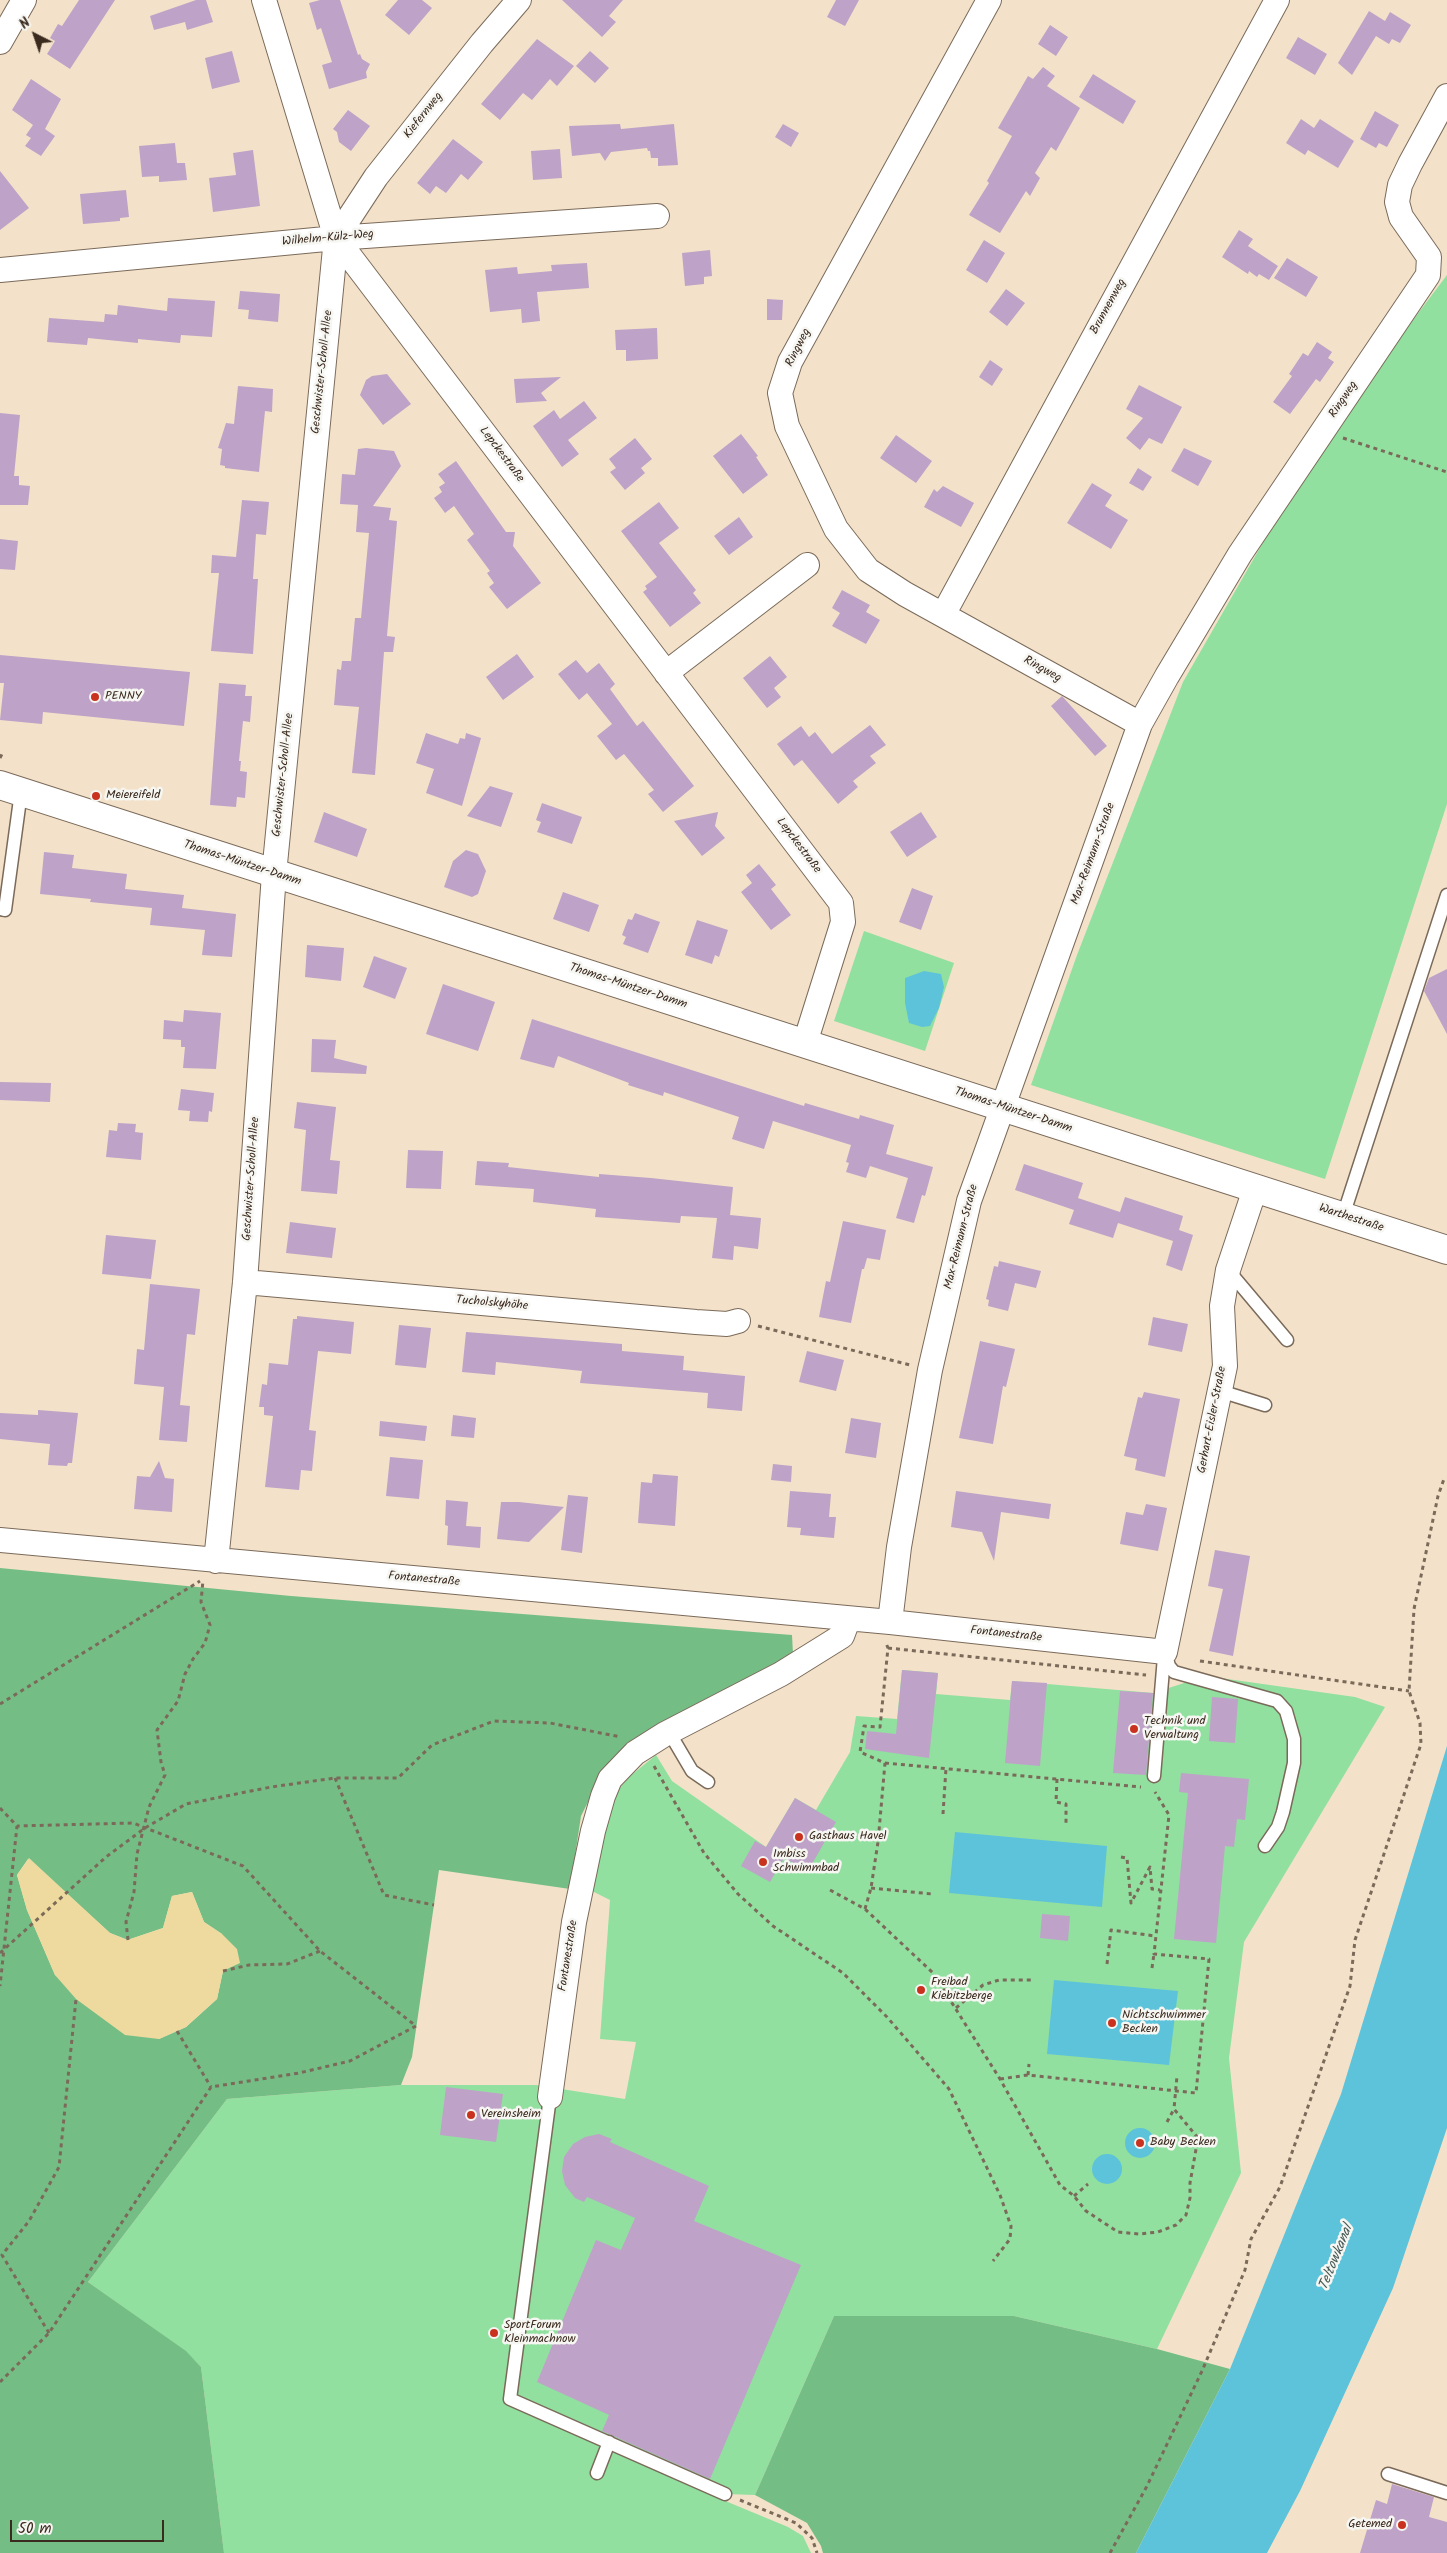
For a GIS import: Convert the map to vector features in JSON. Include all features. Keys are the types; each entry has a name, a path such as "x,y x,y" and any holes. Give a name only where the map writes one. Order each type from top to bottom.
{"street":[{"path":"0,42 24,0"},
{"name":"Geschwister-Scholl-Allee","path":"216,1561 245,1282 274,874 336,238 264,0"},
{"name":"Kiefernweg","path":"336,238 376,177 482,43 519,0"},
{"name":"Ringweg","path":"989,0 790,362 780,393 787,426 836,529 868,570 943,615 1140,724 1166,676 1240,554 1428,275 1429,257 1401,218 1397,202 1400,185 1447,96"},
{"name":"Brunnenweg","path":"943,615 1277,0"},
{"name":"Wilhelm-Külz-Weg","path":"0,270 336,238 656,216"},
{"name":"Lepckestraße","path":"336,238 841,903 844,922 805,1043"},
{"path":"666,673 807,565"},
{"name":"Max-Reimann-Straße","path":"890,1622 899,1547 930,1370 969,1202 1140,724"},
{"name":"Thomas-Müntzer-Damm","path":"11,788 1255,1189"},
{"name":"Warthestraße","path":"1255,1189 1447,1250"},
{"name":"Gerhart-Eisler-Straße","path":"1165,1652 1225,1366 1222,1306 1228,1270 1255,1189"},
{"name":"Tucholskyhöhe","path":"245,1282 696,1322 726,1324 738,1321"},
{"name":"Fontanestraße","path":"0,1540 848,1620 890,1622 1165,1652"},
{"name":"Fontanestraße","path":"550,2098 552,2035 568,1921 603,1796 613,1776 634,1753 657,1745 789,1670 842,1636 848,1620"}],"lane":[{"path":"0,909 6,910 11,788"},
{"path":"1343,1216 1447,895"},
{"path":"1228,1270 1286,1340"},
{"path":"1220,1391 1265,1405"},
{"path":"1153,1782 1165,1652"},
{"path":"1165,1652 1169,1666 1174,1672 1277,1701 1286,1711 1294,1739 1294,1763 1283,1812 1278,1826 1265,1846"},
{"path":"657,1745 708,1782"},
{"path":"550,2098 540,2129 510,2399 725,2494"},
{"path":"598,2473 609,2442"},
{"path":"1388,2474 1447,2493"}],"path":[{"path":"1323,432 1447,472"},
{"path":"0,758 2,754"},
{"path":"738,1321 930,1370"},
{"path":"1110,2553 1147,2486 1206,2363 1245,2270 1251,2238 1280,2187 1350,1986 1354,1940 1420,1744 1420,1722 1409,1692 1414,1609 1438,1496 1444,1479"},
{"path":"0,1704 203,1579 201,1602 210,1626 205,1643 185,1674 178,1701 158,1730 161,1762 165,1775 149,1808 137,1854 134,1892 126,1922 128,1940"},
{"path":"1143,1787 886,1763 860,1752 864,1726 880,1727 888,1648 1163,1677"},
{"path":"1165,1652 1174,1659 1204,1661 1409,1692"},
{"path":"0,1953 98,1863 145,1828 186,1804 271,1787 335,1778 398,1778 432,1745 494,1721 550,1723 657,1745 704,1853 738,1894 773,1926 843,1973 918,2051 948,2089 988,2168 1011,2226 1010,2239 993,2261"},
{"path":"865,1908 871,1888 886,1763"},
{"path":"942,1814 946,1768"},
{"path":"335,1778 384,1895 434,1905"},
{"path":"1057,1779 1056,1802 1066,1804 1066,1824"},
{"path":"1152,1968 1169,1815 1153,1782"},
{"path":"0,1808 17,1826 133,1823 243,1866 320,1951 416,2026 350,2061 298,2073 211,2087 48,2333 0,2382"},
{"path":"0,1986 17,1826"},
{"path":"1121,1857 1127,1858 1131,1903 1150,1867 1152,1889 1160,1890"},
{"path":"871,1888 932,1894"},
{"path":"830,1890 865,1908 932,1973 1000,2079 1060,2185 1074,2196 1086,2211 1118,2232 1139,2234 1158,2232 1176,2225 1186,2215 1198,2138 1174,2109"},
{"path":"1107,1964 1111,1930 1155,1936"},
{"path":"223,1971 249,1965 287,1964 320,1951"},
{"path":"1000,2079 1028,2075 1176,2090 1196,2094 1209,1959 1154,1954"},
{"path":"956,2008 983,1985 999,1980 1033,1980"},
{"path":"48,2333 1,2256 29,2221 60,2167 76,1999"},
{"path":"176,2031 211,2087"},
{"path":"1028,2075 1029,2064"},
{"path":"1167,2122 1174,2109 1177,2076"},
{"path":"1074,2196 1088,2184"},
{"path":"725,2494 796,2523 812,2538 817,2553"}],"green space":[{"path":"1447,275 1447,804 1325,1179 1031,1085 1077,955 1183,682 1261,546 1306,475 1357,402 1370,369 1391,349"},
{"path":"864,931 954,963 925,1051 834,1021"},
{"path":"0,1568 291,1596 792,1635 793,1654 600,1778 581,1816 570,1889 439,1870 412,2057 401,2085 227,2099 88,2282 186,2351 201,2367 224,2553 0,2553","holes":["28,1859 110,1933 128,1940 163,1928 172,1896 192,1892 204,1922 222,1934 223,1971 217,1999 186,2027 159,2039 55,1975 27,1910 17,1875"]},
{"path":"902,1670 938,1673 936,1694 1010,1700 1012,1681 1153,1693 1206,1676 1355,1697 1385,1707 1244,1942 1229,2058 1241,2173 1157,2349 1014,2316 834,2316 755,2495 725,2494 723,2500 788,2527 803,2536 811,2553 224,2553 201,2367 185,2351 88,2282 227,2099 401,2085 536,2085 625,2099 636,2042 600,2039 610,1900 592,1891 607,1820 619,1789 629,1777 656,1755 672,1781 766,1847 795,1798 816,1810 850,1752 856,1716 897,1719"},
{"path":"834,2316 1014,2316 1157,2349 1230,2369 1136,2553 823,2553 821,2546 807,2523 755,2495"}],"sand":[{"path":"29,1858 110,1933 127,1940 163,1928 172,1896 192,1892 204,1922 222,1934 237,1949 240,1963 223,1971 217,1999 186,2027 159,2039 125,2035 76,1999 55,1975 27,1910 17,1875"}],"water":[{"path":"924,971 941,974 944,987 939,1008 930,1026 922,1027 909,1023 905,1003 905,978"},
{"name":"Teltowkanal","path":"1447,1746 1447,2128 1393,2288 1300,2491 1267,2553 1136,2553 1230,2369 1341,2094"},
{"path":"955,1832 1107,1846 1102,1907 949,1893"},
{"name":"Nichtschwimmer Becken","path":"1054,1980 1178,1991 1169,2065 1047,2054"},
{"name":"Baby Becken","path":"1140,2128 1151,2132 1155,2143 1151,2154 1140,2158 1129,2154 1125,2143 1129,2132"},
{"name":"Baby Becken","path":"1107,2154 1118,2158 1122,2169 1118,2180 1107,2184 1096,2180 1092,2169 1096,2158"}],"building":[{"path":"79,0 115,0 70,69 47,54 55,41 50,38 58,24 62,26"},
{"path":"196,0 206,0 213,22 187,30 185,22 154,30 150,16"},
{"path":"320,0 340,0 358,55 360,54 362,59 370,64 366,72 367,78 329,89 322,65 332,62 321,28 317,30 309,3"},
{"path":"398,0 422,0 432,8 409,35 385,15"},
{"path":"562,0 623,0 609,16 616,22 602,37"},
{"path":"836,0 859,0 845,26 827,17"},
{"path":"1369,11 1385,21 1390,12 1411,25 1400,43 1392,39 1389,44 1376,36 1352,75 1338,63"},
{"path":"1050,25 1068,37 1056,56 1038,44"},
{"path":"1298,37 1327,54 1315,75 1286,58"},
{"path":"537,39 574,66 557,86 550,79 532,100 523,93 500,120 481,104"},
{"path":"232,51 240,82 212,89 205,58"},
{"path":"590,51 609,68 595,83 576,66"},
{"path":"1043,67 1055,76 1047,86 1080,108 1056,151 1051,147 1035,173 1040,178 1030,196 1026,191 1000,233 969,215 989,183 987,181 1012,136 998,128 1028,76 1033,79"},
{"path":"1093,74 1136,101 1123,124 1079,97"},
{"path":"31,79 61,99 45,129 55,136 41,156 25,146 31,138 26,135 33,125 12,110"},
{"path":"348,110 370,126 351,151 339,142 337,132 333,129"},
{"path":"1375,111 1399,125 1387,147 1379,143 1376,148 1360,139"},
{"path":"1301,119 1314,128 1320,119 1354,141 1338,168 1308,150 1305,155 1286,143"},
{"path":"620,124 621,129 674,124 678,165 658,166 658,158 651,158 650,151 647,148 611,152 605,161 600,153 572,156 569,126"},
{"path":"783,124 799,133 791,147 775,137"},
{"path":"453,139 483,162 468,180 461,174 446,193 436,186 430,194 417,183"},
{"path":"175,143 177,163 185,163 187,180 159,182 159,176 142,177 139,146"},
{"path":"560,149 562,178 533,180 531,151"},
{"path":"253,150 260,206 213,212 209,178 236,175 233,153"},
{"path":"0,171 29,208 0,230"},
{"path":"126,190 129,217 120,218 120,221 83,224 80,194"},
{"path":"1239,230 1253,239 1248,246 1278,266 1269,280 1259,274 1257,277 1249,271 1248,274 1222,257"},
{"path":"984,240 1005,253 987,283 966,270"},
{"path":"710,250 712,276 704,277 704,284 685,286 682,253"},
{"path":"1287,258 1318,277 1306,297 1274,278"},
{"path":"587,263 589,288 537,292 540,321 522,323 521,309 490,312 485,270 517,267 518,274 552,271 551,265"},
{"path":"1006,289 1025,303 1007,326 989,312"},
{"path":"240,291 280,294 278,322 248,319 249,310 238,309"},
{"path":"168,298 215,301 212,337 181,335 180,343 138,339 138,343 88,338 87,345 47,342 49,318 104,322 105,314 117,315 118,305 167,311"},
{"path":"767,299 783,300 782,320 767,320"},
{"path":"657,328 658,359 626,361 626,350 616,350 615,330"},
{"path":"1317,342 1332,352 1328,358 1334,362 1320,382 1316,379 1290,414 1273,402 1292,376 1289,374 1303,353 1308,356"},
{"path":"990,360 1003,369 992,386 979,377"},
{"path":"387,374 411,404 383,425 360,395 366,380 372,376"},
{"path":"561,377 541,393 547,401 516,403 514,379"},
{"path":"1139,385 1182,407 1162,444 1149,438 1140,450 1126,438 1143,418 1126,409"},
{"path":"238,386 273,389 272,412 265,411 259,472 225,468 225,466 220,465 222,449 218,448 226,423 234,424"},
{"path":"584,401 597,418 568,440 579,454 562,467 533,426 554,410 560,419"},
{"path":"0,413 20,415 14,476 19,476 19,485 30,486 28,505 0,505"},
{"path":"741,434 758,456 756,457 768,475 743,494 713,456"},
{"path":"896,435 932,461 916,483 880,458"},
{"path":"635,438 652,459 641,468 645,473 625,490 610,472 616,468 609,459"},
{"path":"1184,448 1212,461 1198,486 1171,471"},
{"path":"358,449 394,451 401,466 373,506 391,508 389,520 397,521 387,636 395,637 393,652 384,652 375,775 352,773 359,707 334,705 337,669 341,670 342,661 351,661 355,618 361,618 369,533 356,532 358,505 340,504 342,474 355,475"},
{"path":"456,461 506,532 515,532 513,546 541,583 507,609 489,587 494,583 487,573 490,571 467,540 474,534 454,506 445,513 434,498 442,492 439,487 445,483 438,474"},
{"path":"1138,468 1152,477 1143,491 1129,483"},
{"path":"1092,483 1112,495 1105,506 1128,520 1111,549 1067,523"},
{"path":"943,486 974,503 961,527 924,507 934,489 937,492"},
{"path":"242,500 269,502 266,535 256,534 253,579 258,579 253,654 211,651 219,573 211,573 212,555 236,557"},
{"path":"659,502 679,528 659,543 696,590 693,593 701,603 670,627 643,592 647,589 645,586 657,577 621,531"},
{"path":"739,517 753,537 729,555 714,536"},
{"path":"0,539 18,541 15,570 0,569"},
{"path":"842,590 870,605 866,612 880,620 866,644 832,626 840,613 832,608"},
{"path":"517,654 534,677 503,700 486,677"},
{"name":"PENNY","path":"0,655 190,672 184,726 43,712 42,724 0,720 4,683 0,683"},
{"path":"770,656 787,677 774,688 781,697 767,708 743,678"},
{"path":"576,660 587,673 599,663 615,684 610,689 637,726 643,721 694,786 663,812 648,794 654,790 624,754 616,760 597,736 612,724 587,693 579,700 558,674"},
{"path":"219,683 246,685 245,696 252,696 250,722 243,721 239,761 241,761 240,771 247,772 245,798 237,797 236,807 210,805"},
{"path":"1062,696 1107,746 1095,756 1051,706"},
{"path":"870,725 886,745 870,756 876,763 853,781 858,787 838,804 802,760 794,766 777,744 801,726 809,737 815,732 832,754"},
{"path":"426,733 458,744 460,738 465,739 466,733 481,738 462,806 426,793 434,769 416,763"},
{"path":"490,786 513,793 501,827 467,816"},
{"path":"542,803 582,817 572,844 537,832 541,822 536,820"},
{"path":"324,812 367,829 357,857 314,842"},
{"path":"718,812 715,826 725,838 702,856 674,821"},
{"path":"921,812 937,837 907,857 890,832"},
{"path":"466,850 478,854 486,871 478,894 472,897 444,887 453,861"},
{"path":"44,852 74,855 72,868 127,874 125,889 184,895 182,908 236,914 232,957 202,955 205,930 150,925 152,908 90,902 91,899 40,894"},
{"path":"759,864 776,885 771,889 791,915 771,930 741,892 752,883 746,875"},
{"path":"912,888 933,896 921,930 899,922"},
{"path":"563,892 599,905 589,932 553,919"},
{"path":"635,913 660,922 648,953 623,944 626,937 622,935 628,919 632,920"},
{"path":"697,920 728,930 719,957 715,955 712,964 685,955"},
{"path":"307,945 344,948 341,981 305,977"},
{"path":"374,956 407,968 395,999 363,987"},
{"path":"1447,969 1447,1034 1424,991 1429,978"},
{"path":"443,984 495,1002 478,1051 426,1034"},
{"path":"184,1010 221,1013 216,1069 183,1068 185,1047 181,1047 181,1040 163,1039 164,1020 183,1022"},
{"path":"532,1019 804,1106 805,1103 859,1119 860,1115 894,1125 886,1154 933,1167 925,1196 922,1195 914,1223 896,1218 908,1178 870,1166 866,1178 846,1172 849,1163 846,1162 851,1145 773,1121 764,1149 732,1139 739,1117 664,1092 663,1096 628,1085 629,1083 558,1056 554,1068 520,1059"},
{"path":"312,1039 336,1040 334,1058 367,1066 366,1074 311,1072"},
{"path":"0,1082 51,1083 50,1102 0,1100"},
{"path":"181,1089 214,1093 212,1112 209,1111 208,1122 189,1121 190,1111 178,1110"},
{"path":"297,1102 336,1107 330,1160 340,1161 337,1194 301,1191 306,1130 294,1128"},
{"path":"118,1123 136,1124 135,1132 143,1133 141,1160 106,1157 109,1130 117,1131"},
{"path":"408,1150 443,1151 441,1189 406,1188"},
{"path":"477,1161 509,1163 508,1167 599,1177 599,1174 733,1187 730,1215 761,1218 758,1249 734,1246 733,1260 712,1258 717,1218 681,1216 680,1223 595,1217 596,1209 533,1202 534,1189 475,1185"},
{"path":"1024,1164 1083,1183 1078,1198 1120,1212 1125,1197 1183,1216 1179,1230 1193,1235 1182,1271 1166,1265 1173,1241 1118,1223 1113,1238 1069,1224 1074,1210 1015,1190"},
{"path":"843,1221 886,1230 880,1260 867,1258 864,1269 862,1269 851,1323 819,1317 826,1281 830,1282"},
{"path":"290,1222 336,1228 332,1258 286,1253"},
{"path":"106,1235 156,1240 151,1279 102,1274"},
{"path":"999,1261 1041,1271 1036,1288 1015,1283 1008,1311 988,1306 989,1300 986,1299 994,1266 998,1267"},
{"path":"150,1284 200,1289 195,1335 187,1334 180,1405 190,1406 187,1442 159,1440 164,1387 134,1384 137,1349 144,1350"},
{"path":"297,1316 354,1322 351,1354 318,1351 309,1430 316,1431 312,1471 301,1470 299,1490 265,1487 273,1416 264,1415 264,1407 259,1407 262,1384 267,1385 269,1363 288,1365 293,1319 297,1319"},
{"path":"1153,1317 1188,1324 1182,1352 1148,1345"},
{"path":"399,1325 431,1328 426,1368 395,1365"},
{"path":"466,1332 622,1344 622,1351 684,1356 683,1370 745,1376 742,1411 707,1408 708,1393 580,1383 582,1371 496,1362 495,1375 462,1372"},
{"path":"980,1341 1015,1349 1006,1387 1003,1386 993,1444 959,1438"},
{"path":"807,1351 844,1360 836,1391 799,1382"},
{"path":"1144,1392 1180,1399 1165,1477 1135,1470 1137,1459 1124,1456 1138,1397 1142,1398"},
{"path":"38,1410 78,1413 72,1463 68,1463 67,1466 48,1465 50,1444 0,1439 0,1413 38,1415"},
{"path":"453,1415 476,1418 474,1438 451,1436"},
{"path":"851,1418 881,1423 876,1458 845,1453"},
{"path":"380,1421 427,1426 425,1441 379,1436"},
{"path":"390,1457 423,1460 419,1499 386,1496"},
{"path":"159,1461 165,1478 174,1479 172,1512 134,1509 137,1476 150,1477"},
{"path":"773,1464 792,1466 791,1482 771,1480"},
{"path":"653,1474 678,1476 675,1526 638,1523 641,1482 652,1483"},
{"path":"790,1491 831,1494 829,1517 836,1517 834,1538 800,1535 801,1528 787,1527"},
{"path":"956,1491 1051,1504 1049,1519 1001,1512 994,1561 982,1532 951,1527"},
{"path":"568,1495 588,1497 582,1553 561,1550"},
{"path":"446,1500 468,1502 466,1526 481,1527 480,1548 447,1545 448,1526 445,1525"},
{"path":"501,1502 564,1507 529,1542 497,1539"},
{"path":"1146,1504 1167,1508 1158,1551 1120,1544 1126,1512 1143,1515"},
{"path":"1215,1550 1250,1556 1233,1656 1209,1651 1223,1589 1208,1586"},
{"path":"902,1670 938,1673 929,1758 865,1749 867,1731 896,1734"},
{"path":"1012,1681 1047,1683 1040,1766 1005,1763"},
{"name":"Technik und Verwaltung","path":"1120,1691 1153,1693 1146,1775 1113,1773"},
{"path":"1212,1697 1238,1699 1235,1743 1209,1741"},
{"path":"1181,1773 1249,1779 1245,1820 1237,1819 1234,1847 1225,1846 1216,1943 1174,1939 1188,1793 1179,1792"},
{"name":"Gasthaus Havel","path":"795,1798 836,1822 808,1871 784,1858 770,1882 741,1866 755,1841 766,1847"},
{"path":"1042,1914 1070,1916 1068,1941 1040,1938"},
{"name":"Vereinsheim","path":"446,2087 503,2094 496,2142 440,2135"},
{"name":"SportForum Kleinmachnow","path":"599,2134 612,2139 610,2142 709,2186 694,2221 801,2265 710,2479 602,2431 609,2415 537,2382 596,2240 621,2250 635,2218 587,2197 584,2202 575,2198 565,2185 562,2171 564,2157 573,2144 585,2137"},
{"name":"Getemed","path":"1392,2484 1434,2497 1429,2517 1447,2522 1447,2553 1360,2553 1376,2500 1387,2504"}],"place":[{"name":"PENNY","path":"95,697"},
{"name":"Meiereifeld","path":"96,796"},
{"name":"Technik und Verwaltung","path":"1134,1729"},
{"name":"Gasthaus Havel","path":"799,1837"},
{"name":"Imbiss Schwimmbad","path":"763,1862"},
{"name":"Freibad Kiebitzberge","path":"921,1990"},
{"name":"Nichtschwimmer Becken","path":"1112,2023"},
{"name":"Vereinsheim","path":"471,2115"},
{"name":"Baby Becken","path":"1140,2143"},
{"name":"SportForum Kleinmachnow","path":"494,2333"},
{"name":"Getemed","path":"1402,2525"}]}
